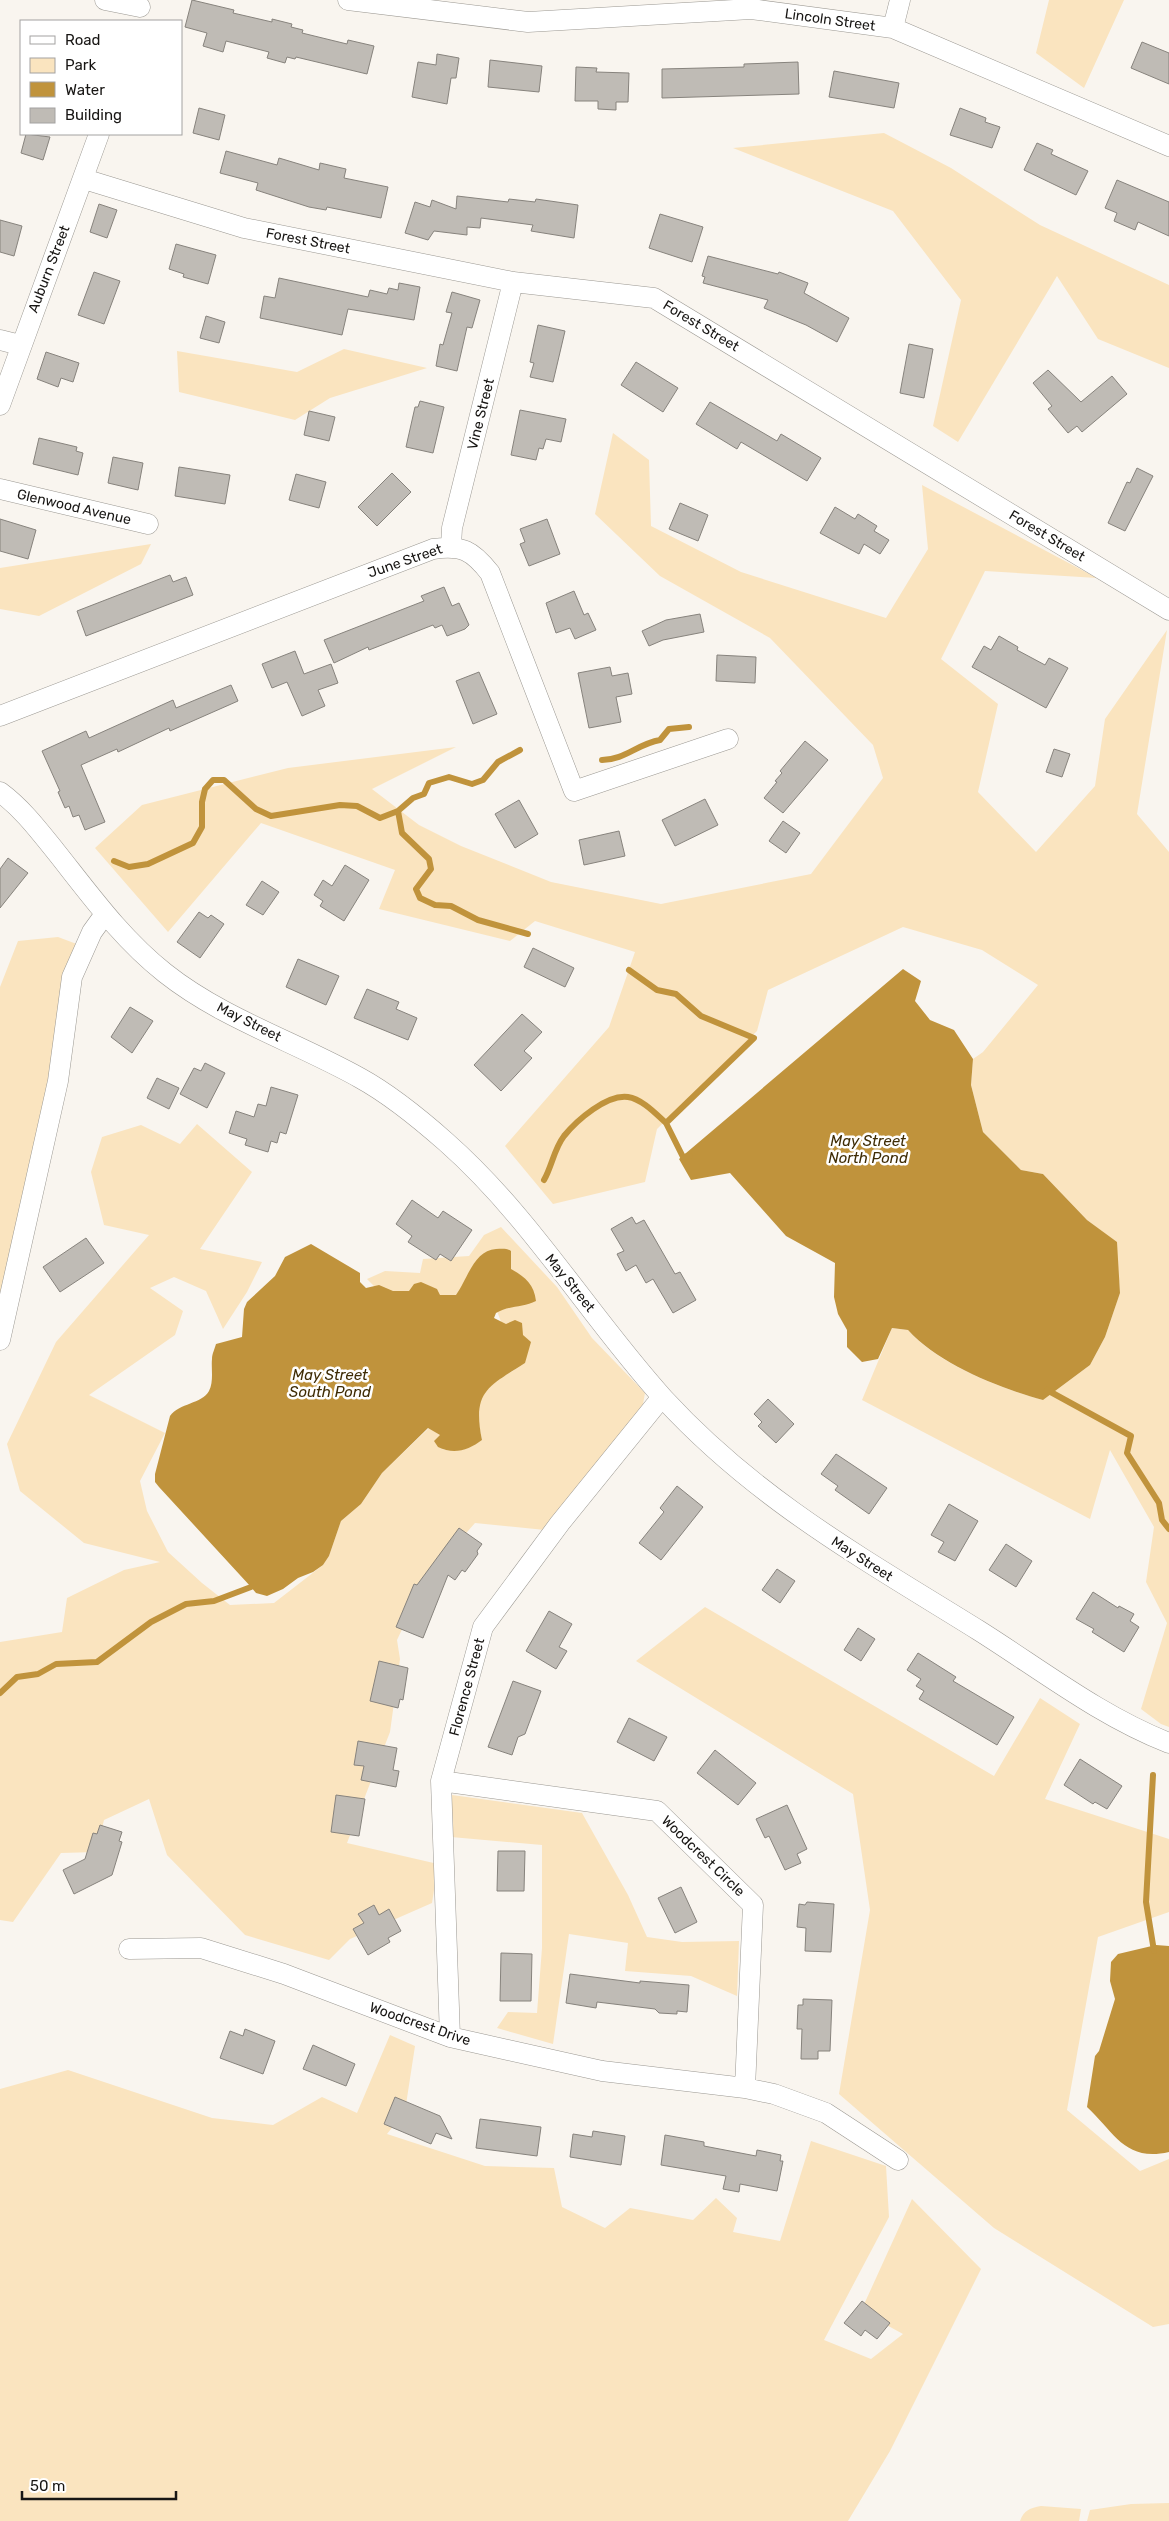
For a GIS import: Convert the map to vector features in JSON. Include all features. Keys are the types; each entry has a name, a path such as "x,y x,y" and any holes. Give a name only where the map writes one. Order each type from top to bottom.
{"street":[{"path":"105,0 139,9"},
{"name":"Lincoln Street","path":"348,0 528,22 751,9 893,28 1169,146"},
{"path":"893,28 900,0"},
{"name":"Auburn Street","path":"0,405 20,345 84,179 99,135"},
{"name":"Forest Street","path":"84,179 244,228 513,282 654,298 1169,610"},
{"name":"Vine Street","path":"451,546 452,528 513,282"},
{"path":"0,340 20,345"},
{"name":"Glenwood Avenue","path":"0,489 148,524"},
{"name":"June Street","path":"0,716 433,549 451,546 467,550 490,573 574,790 728,739"},
{"name":"May Street","path":"0,792 30,819 105,914 138,950 185,987 259,1028 363,1079 446,1142 513,1212 662,1397 724,1459 786,1508 874,1568 975,1628 1115,1718 1169,1743"},
{"path":"0,1340 58,1081 72,976 92,932 105,914"},
{"name":"Florence Street","path":"450,2037 441,1781 483,1627 560,1523 662,1397"},
{"name":"Woodcrest Circle","path":"441,1781 657,1811 753,1905 745,2088"},
{"name":"Woodcrest Drive","path":"129,1949 201,1948 284,1974 450,2037 602,2071 745,2088 774,2094 826,2113 898,2160"}],"green space":[{"path":"1049,0 1124,0 1084,88 1036,53"},
{"path":"884,133 951,168 1040,225 1169,285 1169,368 1098,339 1057,276 958,442 933,426 961,300 893,211 733,148"},
{"path":"344,349 427,368 330,398 295,420 179,392 177,351 297,372"},
{"path":"613,433 649,460 651,526 741,572 886,618 928,549 922,485 1097,578 985,571 941,659 998,704 978,792 1036,852 1095,786 1105,719 1167,630 1137,814 1169,852 1169,1727 1161,1724 1141,1709 1167,1623 1146,1582 1154,1527 1110,1450 1090,1519 862,1400 892,1328 908,1330 936,1354 970,1373 989,1382 1043,1400 1090,1365 1105,1337 1120,1293 1116,1242 1087,1220 1043,1174 1021,1170 983,1132 971,1085 973,1059 983,1052 1038,985 982,950 903,927 768,990 757,1031 657,1129 645,1182 553,1204 505,1146 609,1027 635,952 535,921 510,941 379,909 395,870 261,823 168,932 95,848 142,805 288,768 456,747 372,789 419,825 461,846 551,882 661,904 811,874 883,778 873,745 770,638 660,576 595,514"},
{"path":"151,544 141,564 39,616 0,609 0,568"},
{"path":"58,937 82,946 0,1344 0,987 18,941"},
{"path":"197,1124 252,1172 200,1249 262,1262 247,1292 223,1329 206,1291 174,1277 150,1288 183,1311 175,1335 89,1395 165,1433 140,1481 147,1511 168,1552 230,1605 274,1603 323,1565 329,1556 341,1521 361,1504 382,1473 429,1428 440,1435 442,1449 453,1451 463,1449 482,1440 478,1409 483,1394 494,1383 525,1363 511,1348 492,1298 463,1317 380,1292 367,1279 385,1271 420,1273 423,1259 469,1256 484,1235 501,1227 557,1287 592,1338 645,1393 637,1438 545,1530 475,1523 446,1556 415,1602 397,1640 400,1659 390,1732 347,1843 438,1864 432,1903 350,1939 329,1960 245,1935 167,1855 149,1799 104,1820 96,1852 61,1853 13,1922 0,1920 0,1642 62,1632 67,1598 124,1570 160,1562 84,1543 20,1491 7,1444 56,1342 149,1235 104,1225 91,1172 102,1137 141,1125 180,1144"},
{"path":"705,1607 994,1776 1040,1698 1080,1724 1045,1799 1169,1839 1169,1912 1098,1937 1067,2110 1140,2171 1169,2159 1169,2324 1153,2327 994,2228 839,2094 870,1910 853,1794 636,1661"},
{"path":"452,1795 582,1813 628,1895 647,1937 682,1942 739,1941 737,1996 691,1976 625,1971 628,1943 569,1934 553,2044 497,2028 508,2012 537,2013 542,1948 542,1845 451,1837"},
{"path":"390,2035 415,2046 405,2111 387,2134 485,2166 554,2168 562,2207 605,2228 630,2208 693,2220 716,2198 737,2218 733,2232 780,2241 811,2141 886,2166 889,2217 824,2340 871,2359 903,2334 861,2311 912,2199 981,2269 890,2451 848,2521 0,2521 0,2089 68,2070 212,2118 273,2125 322,2097 357,2113"},
{"path":"1169,2503 1169,2521 1087,2521 1090,2510 1131,2504"},
{"path":"1041,2506 1081,2509 1079,2521 1020,2521 1023,2514 1028,2510"}],"water":[{"name":"May Street North Pond","path":"903,969 921,981 915,1001 930,1020 954,1030 973,1059 971,1085 983,1132 1021,1170 1043,1174 1087,1220 1117,1242 1120,1293 1105,1337 1090,1365 1043,1400 989,1382 953,1364 936,1354 908,1330 892,1328 878,1359 862,1362 847,1347 847,1330 838,1314 834,1297 835,1263 786,1236 730,1173 691,1180 679,1159"},
{"name":"May Street South Pond","path":"311,1244 360,1273 360,1282 366,1288 379,1285 393,1291 409,1291 414,1284 421,1282 437,1289 440,1295 456,1295 482,1254 496,1249 509,1250 511,1251 511,1269 528,1282 533,1290 536,1301 501,1310 496,1313 494,1318 506,1324 515,1320 522,1323 523,1335 531,1342 525,1363 492,1385 481,1400 479,1424 482,1440 467,1449 450,1451 438,1447 434,1441 440,1435 428,1428 382,1473 361,1504 341,1521 329,1556 323,1565 313,1572 298,1578 283,1589 267,1596 256,1593 159,1487 155,1482 155,1474 170,1416 179,1408 201,1399 211,1387 212,1357 216,1344 242,1337 244,1309 247,1302 275,1276 285,1257"},
{"path":"1156,1945 1169,1946 1169,2152 1154,2154 1142,2153 1122,2143 1087,2107 1095,2056 1099,2051 1115,1999 1110,1981 1111,1962 1118,1954"}],"building":[{"path":"192,0 234,10 233,13 272,22 272,19 292,24 291,27 303,30 302,33 347,44 348,40 374,46 367,74 296,57 295,59 287,57 285,63 267,58 269,52 226,41 223,52 203,46 207,33 185,27"},
{"path":"1142,42 1169,53 1169,84 1131,68"},
{"path":"437,54 459,58 456,78 451,78 447,104 412,97 418,62 436,65"},
{"path":"490,60 542,66 539,92 488,87"},
{"path":"798,62 799,94 662,98 662,69 744,67 744,64"},
{"path":"576,67 597,68 596,72 629,73 628,102 616,102 616,110 598,109 598,101 575,101"},
{"path":"834,71 899,83 894,108 829,97"},
{"path":"199,108 225,115 219,140 193,133"},
{"path":"960,108 986,118 985,122 1000,127 992,148 950,135"},
{"path":"26,135 50,137 43,160 21,153"},
{"path":"1037,143 1053,150 1051,154 1088,171 1076,195 1024,170"},
{"path":"226,151 277,165 279,158 319,170 320,163 346,169 344,178 388,187 381,218 327,207 326,210 309,207 256,190 258,183 220,173"},
{"path":"1117,180 1169,202 1169,236 1138,222 1135,230 1114,221 1117,213 1105,208"},
{"path":"457,196 508,202 509,199 535,202 536,199 578,205 574,238 531,231 533,225 481,218 480,228 467,227 467,235 434,231 428,240 405,233 415,202 430,207 432,200 456,209"},
{"path":"99,204 117,210 107,238 90,232"},
{"path":"660,214 703,227 692,262 649,248"},
{"path":"0,220 22,226 14,256 0,252"},
{"path":"176,244 216,255 208,284 183,277 184,274 169,269"},
{"path":"708,256 778,274 779,272 808,283 804,293 849,318 837,342 806,325 764,308 768,300 703,283 705,277 702,276"},
{"path":"94,272 120,281 104,324 78,315"},
{"path":"279,278 368,297 370,290 387,294 389,288 398,290 399,283 420,287 414,320 348,309 342,335 260,318 264,296 275,298"},
{"path":"452,292 480,300 472,328 467,327 457,371 436,366 440,344 443,345 452,313 446,312"},
{"path":"206,316 225,322 219,343 200,338"},
{"path":"538,325 565,331 553,382 530,377 534,363 530,362"},
{"path":"909,344 933,349 924,398 900,393"},
{"path":"46,352 79,363 73,382 61,378 58,387 37,379"},
{"path":"636,362 678,388 663,412 621,385"},
{"path":"1048,370 1081,402 1112,376 1127,394 1082,432 1077,426 1068,433 1048,409 1052,406 1033,383"},
{"path":"420,401 444,407 433,453 406,447 415,407 418,407"},
{"path":"710,402 777,441 781,434 821,458 807,481 741,442 737,449 696,424"},
{"path":"520,410 566,419 561,442 546,439 543,449 539,448 536,460 511,455"},
{"path":"309,411 335,417 329,441 304,435"},
{"path":"39,438 77,447 76,451 83,453 78,475 33,464"},
{"path":"113,457 143,463 138,490 108,483"},
{"path":"179,467 230,475 225,504 175,496"},
{"path":"1137,468 1153,476 1125,531 1108,523 1127,482 1130,483"},
{"path":"392,473 411,492 377,526 358,507"},
{"path":"296,474 326,482 319,508 289,500"},
{"path":"680,503 708,515 698,541 669,529"},
{"path":"835,507 855,519 858,514 877,526 874,531 889,540 880,554 864,544 859,554 820,533"},
{"path":"0,519 36,530 28,559 0,551"},
{"path":"547,519 560,554 529,566 520,544 525,542 520,529"},
{"path":"170,575 173,582 186,577 193,595 86,636 77,611"},
{"path":"444,587 452,606 459,603 469,625 465,629 447,636 442,625 435,628 433,625 369,650 368,647 334,663 324,640 424,601 421,596"},
{"path":"574,591 584,615 588,613 596,630 575,639 570,628 556,633 546,603"},
{"path":"700,614 704,632 663,640 649,646 642,631 666,620"},
{"path":"999,636 1018,647 1017,650 1045,665 1049,658 1068,668 1046,708 972,667 984,646 991,650"},
{"path":"295,651 304,674 331,664 338,683 318,690 325,706 302,716 287,682 272,688 262,664"},
{"path":"717,655 756,657 755,683 716,681"},
{"path":"610,667 612,676 628,673 632,694 616,697 621,722 589,728 578,673"},
{"path":"479,672 497,714 473,724 456,681"},
{"path":"231,685 238,701 170,731 169,728 118,752 117,749 81,765 105,822 85,830 79,815 73,817 69,806 65,808 58,792 60,791 42,751 86,731 89,738 173,700 176,708"},
{"path":"805,741 828,760 783,813 764,798 777,782 775,781 782,773 780,771"},
{"path":"1054,749 1070,754 1062,777 1046,772"},
{"path":"705,799 718,825 675,846 662,820"},
{"path":"519,800 538,834 515,848 495,814"},
{"path":"783,821 800,833 786,853 769,841"},
{"path":"619,831 625,856 584,865 579,840"},
{"path":"8,858 28,873 0,908 0,869"},
{"path":"345,865 369,880 344,921 320,906 323,901 314,895 323,880 332,886"},
{"path":"262,881 279,892 263,915 246,905"},
{"path":"199,912 208,918 211,915 224,924 200,958 177,942"},
{"path":"533,948 574,968 565,987 524,967"},
{"path":"298,959 339,976 326,1005 286,987"},
{"path":"367,989 399,1002 396,1009 417,1018 408,1040 354,1018"},
{"path":"130,1007 153,1021 132,1053 111,1037"},
{"path":"522,1014 542,1032 524,1051 532,1058 501,1091 474,1065"},
{"path":"205,1063 225,1073 207,1108 180,1094 194,1068 201,1071"},
{"path":"157,1078 179,1088 169,1109 147,1098"},
{"path":"271,1087 298,1095 286,1134 280,1132 277,1143 271,1141 268,1152 245,1145 247,1139 229,1133 236,1111 254,1117 258,1104 266,1106"},
{"path":"412,1200 438,1218 443,1211 472,1230 451,1261 440,1254 436,1260 408,1242 412,1236 396,1224"},
{"path":"632,1217 636,1224 644,1220 675,1274 680,1272 696,1300 673,1313 653,1279 646,1283 636,1265 626,1271 617,1254 624,1251 611,1229"},
{"path":"86,1238 104,1263 60,1292 43,1267"},
{"path":"768,1399 794,1424 776,1443 758,1426 762,1422 754,1414"},
{"path":"836,1454 887,1488 869,1514 835,1490 838,1486 821,1474"},
{"path":"677,1486 703,1507 661,1560 639,1543 664,1512 660,1508"},
{"path":"949,1504 978,1521 955,1561 938,1552 944,1542 931,1535"},
{"path":"459,1528 482,1544 477,1551 478,1554 465,1572 462,1570 455,1580 448,1575 423,1638 396,1627 414,1584 417,1585"},
{"path":"1006,1544 1032,1561 1016,1587 989,1570"},
{"path":"777,1569 795,1581 780,1603 762,1590"},
{"path":"1093,1592 1118,1608 1119,1606 1134,1614 1130,1621 1139,1627 1124,1652 1092,1632 1094,1629 1076,1619"},
{"path":"549,1611 572,1624 559,1647 567,1651 556,1669 526,1651"},
{"path":"858,1628 875,1639 861,1661 844,1650"},
{"path":"918,1653 956,1677 953,1681 1014,1717 997,1745 919,1699 924,1691 916,1686 921,1679 907,1670"},
{"path":"379,1661 408,1668 403,1700 400,1699 398,1708 370,1701"},
{"path":"513,1681 541,1691 525,1734 518,1737 512,1755 488,1747"},
{"path":"629,1718 667,1737 654,1761 617,1742"},
{"path":"358,1741 397,1748 393,1770 399,1771 396,1787 361,1780 364,1766 354,1765"},
{"path":"715,1750 756,1783 738,1805 697,1773"},
{"path":"1080,1759 1122,1786 1107,1809 1095,1802 1093,1804 1064,1785"},
{"path":"336,1795 365,1799 359,1836 331,1832"},
{"path":"787,1805 807,1849 797,1854 801,1863 785,1870 769,1836 765,1838 756,1819"},
{"path":"100,1825 122,1832 119,1841 122,1842 112,1875 74,1894 63,1870 85,1859 93,1833 97,1834"},
{"path":"498,1851 525,1851 524,1891 497,1891"},
{"path":"681,1887 697,1922 675,1933 658,1898"},
{"path":"807,1902 834,1904 831,1952 805,1951 806,1928 797,1927 799,1904 805,1905"},
{"path":"374,1905 379,1915 389,1909 401,1931 388,1938 390,1942 368,1955 353,1929 364,1923 358,1914"},
{"path":"501,1953 532,1954 531,2001 500,2001"},
{"path":"570,1974 640,1983 640,1981 689,1985 687,2012 677,2011 677,2014 659,2013 655,2009 597,2002 596,2008 566,2003"},
{"path":"803,1999 832,2000 830,2051 818,2051 818,2059 801,2059 802,2029 797,2029 798,2005 803,2005"},
{"path":"245,2029 275,2041 263,2074 220,2058 230,2031 243,2036"},
{"path":"313,2045 355,2064 346,2086 303,2069"},
{"path":"395,2097 440,2116 452,2139 436,2133 431,2144 384,2124"},
{"path":"480,2119 541,2127 537,2156 476,2148"},
{"path":"593,2131 625,2136 621,2165 570,2157 573,2134 592,2137"},
{"path":"665,2135 704,2142 704,2146 756,2156 757,2150 781,2155 780,2161 783,2161 777,2191 740,2184 739,2192 723,2189 726,2176 661,2165"},
{"path":"862,2301 890,2323 877,2339 865,2330 861,2336 844,2323"}],"waterway":[{"path":"602,760 624,755 644,745 660,740 669,729 689,727"},
{"path":"398,811 413,798 424,794 429,783 449,777 472,784 483,780 498,762 520,750"},
{"path":"114,861 129,867 148,864 193,843 202,827 202,802 205,789 213,780 224,780 256,809 271,816 340,805 357,806 380,818 398,811 402,833 429,859 431,869 416,889 420,898 435,905 451,906 478,920 528,934"},
{"path":"629,970 657,990 676,994 701,1016 754,1038 666,1123 683,1157 690,1156"},
{"path":"544,1180 564,1136 584,1116 602,1104 620,1097 633,1098 649,1107 666,1123"},
{"path":"1047,1390 1131,1436 1127,1453 1159,1503 1162,1520 1169,1529"},
{"path":"0,1693 17,1677 38,1674 56,1664 97,1662 151,1622 186,1604 214,1601 251,1587"},
{"path":"1153,1775 1146,1902 1154,1951"}]}
